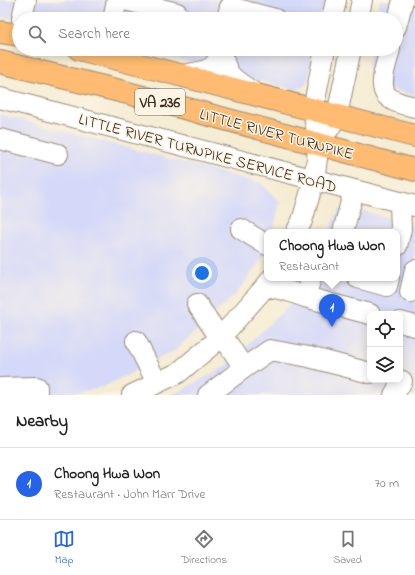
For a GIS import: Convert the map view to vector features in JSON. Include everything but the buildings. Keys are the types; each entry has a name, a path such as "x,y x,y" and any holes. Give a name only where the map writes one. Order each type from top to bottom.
{"main road":[{"path":"0,32 12,33"},
{"path":"0,62 89,68 103,66 111,56"},
{"name":"LITTLE RIVER TURNPIKE","path":"122,56 181,75 415,136"},
{"name":"LITTLE RIVER TURNPIKE","path":"0,62 124,92 415,170"}],"street":[{"path":"23,12 26,0"},
{"path":"115,12 117,0"},
{"path":"125,0 177,11"},
{"path":"333,12 336,0"},
{"path":"359,12 362,0"},
{"path":"400,12 403,0"},
{"path":"229,12 230,7 249,12"},
{"path":"181,75 199,72 212,67 218,56"},
{"path":"222,56 225,68 229,74 235,80 260,96"},
{"path":"298,229 302,221 314,180 319,144 313,110 324,56"},
{"path":"319,144 337,115 350,56"},
{"path":"388,56 382,83 385,94 392,100 415,107"},
{"name":"LITTLE RIVER TURNPIKE SERVICE ROAD","path":"0,98 407,204"},
{"path":"0,139 58,154"},
{"path":"344,229 354,190"},
{"path":"404,236 407,204"},
{"path":"241,229 264,243"},
{"path":"410,292 415,270"},
{"path":"305,297 310,281"},
{"path":"369,281 387,286 388,281"},
{"path":"132,395 178,372 221,336 269,282 305,297 367,313"},
{"path":"197,304 244,368"},
{"path":"403,323 415,326"},
{"path":"136,341 157,383"},
{"path":"208,395 270,350 309,357 367,372"},
{"path":"394,395 401,383"},
{"path":"0,388 37,387 37,395"}],"shaded area":[{"path":"0,0 326,0 323,12 12,12 12,19 0,17"},
{"path":"380,0 415,0 415,96 372,83 368,65 370,56 403,56 403,12 377,12"},
{"path":"163,56 313,56 308,80 303,86 296,90"},
{"path":"0,114 261,183 280,202 274,229 264,229 264,255 237,293 176,350 103,387 65,395 0,395"},
{"path":"352,208 415,225 415,395 172,395 225,367 292,302 302,281 400,281 400,229 330,229 340,209"}],"place":[{"name":"Choong Hwa Won","path":"332,327"}]}
